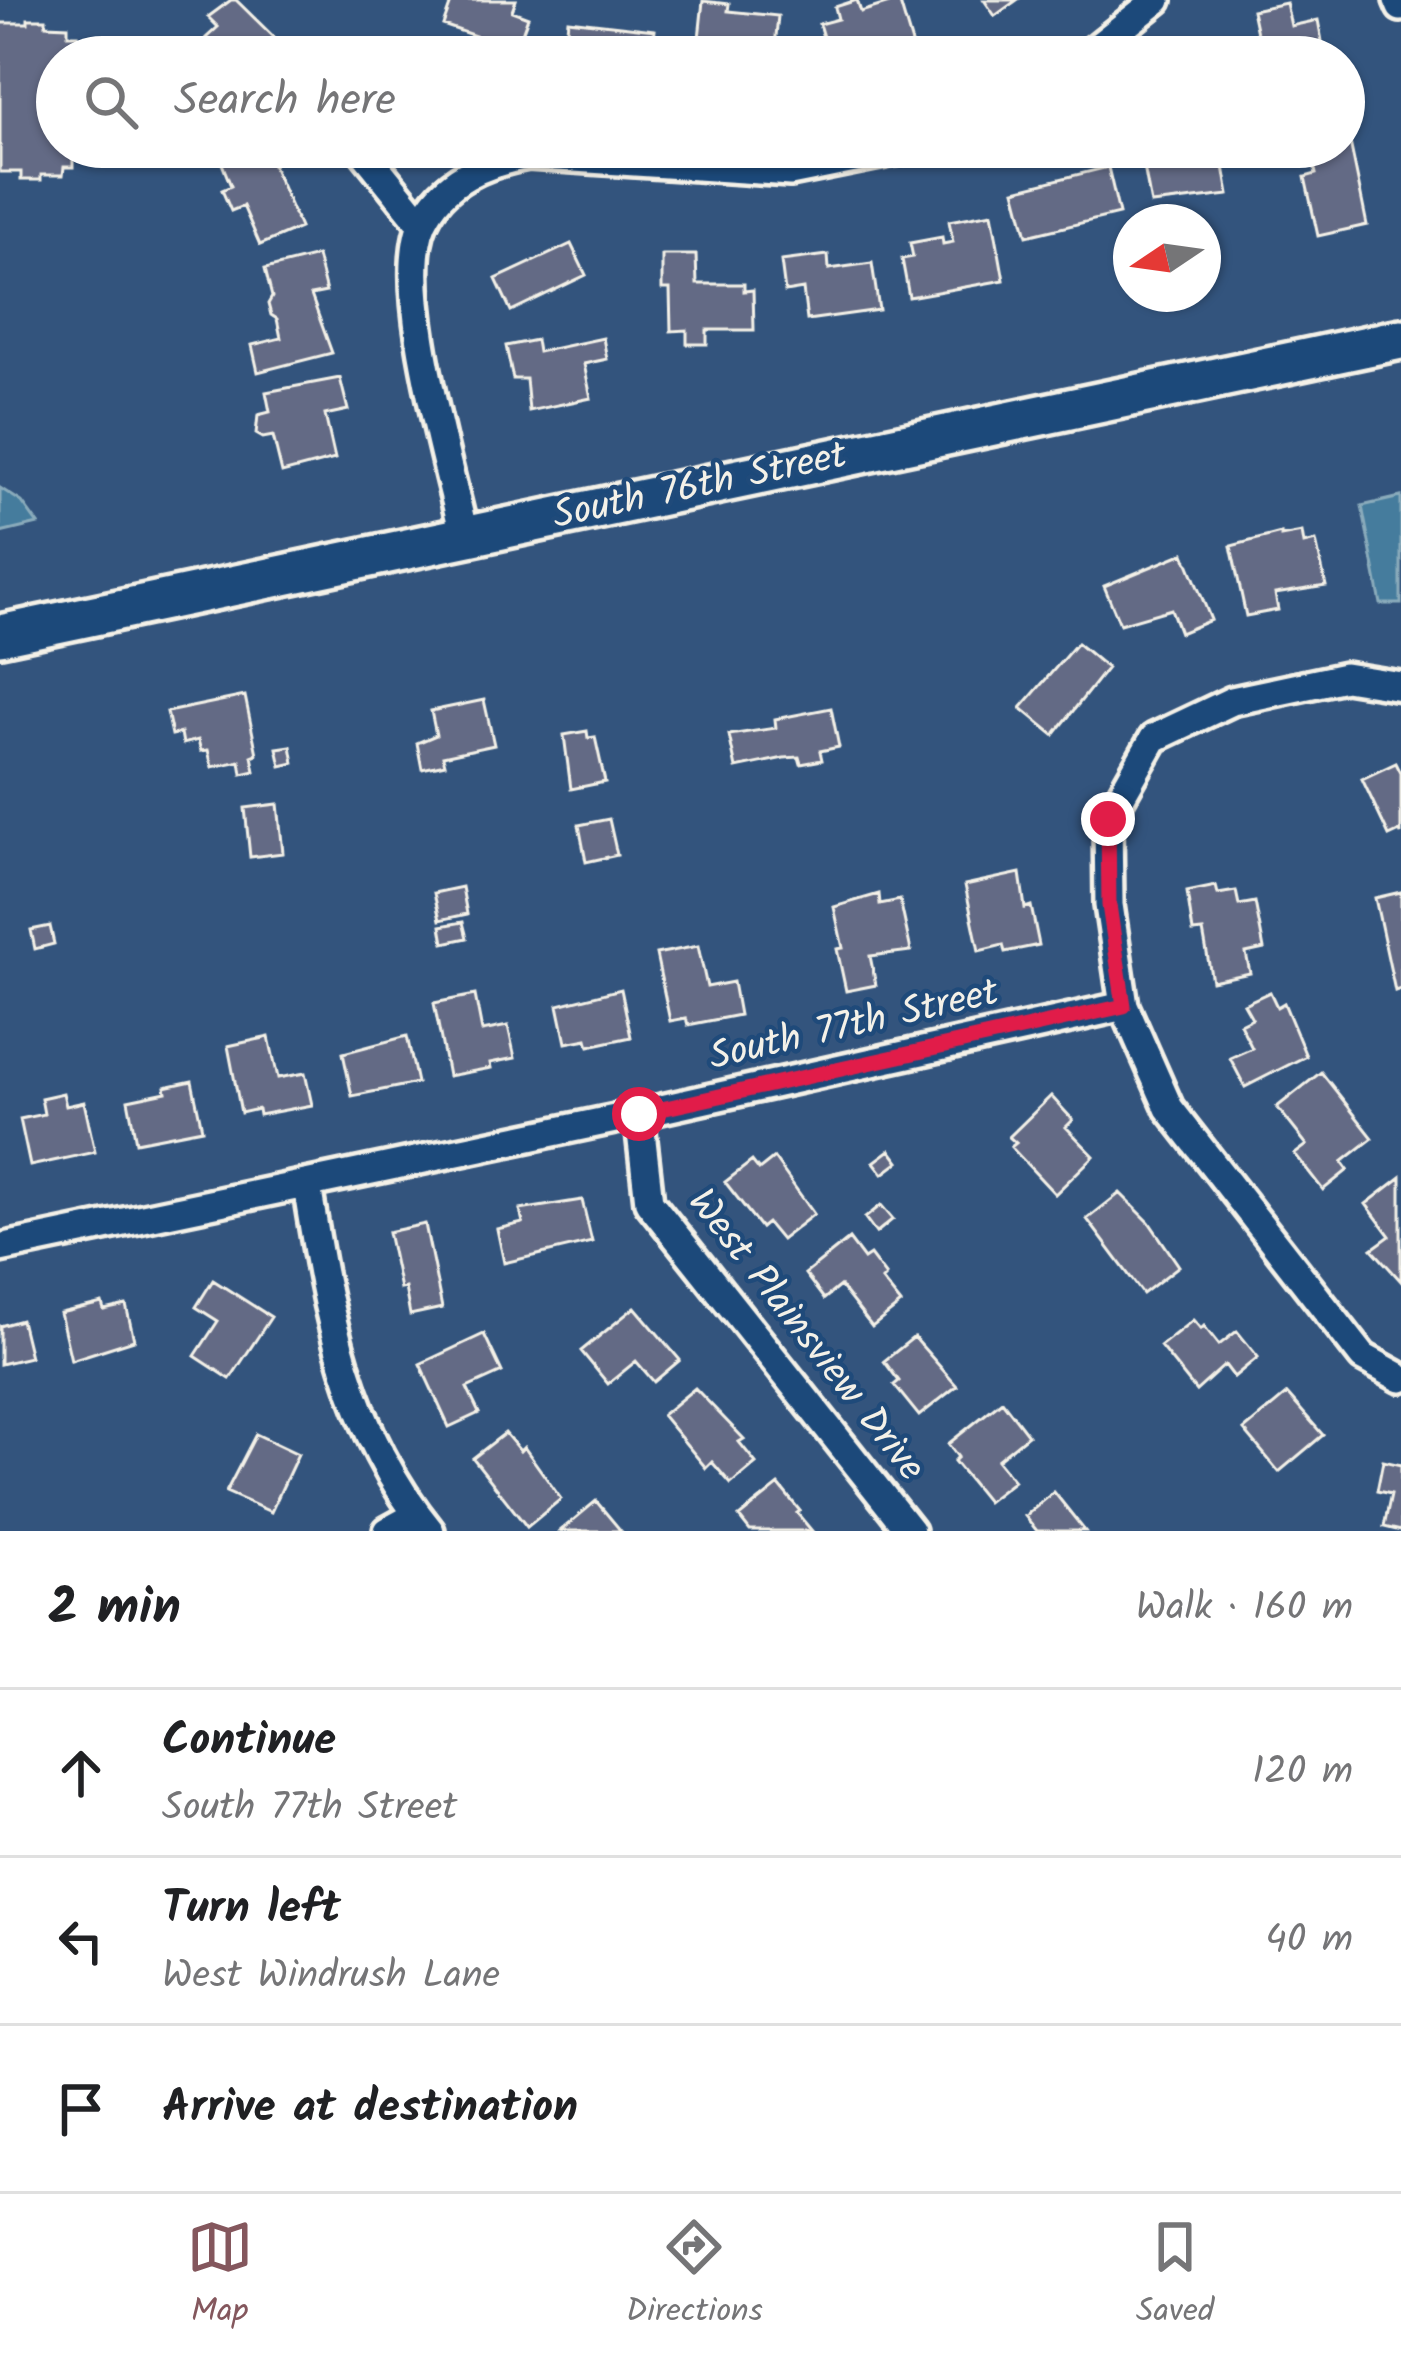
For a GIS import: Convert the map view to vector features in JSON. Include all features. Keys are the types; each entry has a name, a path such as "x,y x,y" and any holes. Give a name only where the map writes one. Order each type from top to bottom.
{"main road":[{"name":"South 76th Street","path":"0,635 1401,339"}],"street":[{"path":"1112,36 1157,0"},
{"path":"378,168 422,224"},
{"path":"464,535 413,283 422,224 467,168"},
{"path":"698,168 790,172 810,168"},
{"path":"1401,686 1345,677 1232,701 1154,738 1108,819 1109,905 1124,1006 1169,1108 1363,1357 1401,1378"},
{"name":"South 77th Street","path":"0,1248 1124,1006"},
{"name":"West Plainsview Drive","path":"639,1114 650,1202 910,1531"},
{"path":"307,1185 328,1314 372,1445 423,1523 388,1531"}],"water":[{"path":"0,488 22,502 38,524 0,533"},
{"path":"1401,497 1401,604 1381,604 1362,506"}],"building":[{"path":"236,0 273,36 208,36 218,27 208,17"},
{"path":"452,0 516,0 512,11 528,17 521,36 475,36 443,25"},
{"path":"857,0 861,12 899,0 910,36 823,36 819,24 838,19 835,7"},
{"path":"984,0 1017,0 995,16"},
{"path":"703,1 729,4 728,11 778,16 776,36 699,36"},
{"path":"1286,3 1291,26 1318,20 1321,36 1258,36 1252,10"},
{"path":"28,19 46,19 46,25 68,26 68,35 78,35 36,36 36,168 64,168 63,175 41,175 41,180 21,180 21,172 0,172 0,23 28,23"},
{"path":"568,20 655,30 654,36 566,36"},
{"path":"224,168 274,168 300,228 260,245 243,206 231,211 222,190 231,186"},
{"path":"1108,168 1117,204 1113,215 1027,236 1015,190"},
{"path":"1144,168 1224,168 1229,195 1151,204"},
{"path":"1315,168 1355,168 1367,225 1318,236 1305,177 1316,174"},
{"path":"992,213 1004,280 909,297 902,259 913,257 910,243 942,237 943,244 953,242 949,221"},
{"path":"571,244 586,275 511,311 496,279"},
{"path":"662,255 696,255 697,284 744,284 744,291 753,290 754,330 707,330 707,344 687,344 687,330 671,331 670,289 662,289"},
{"path":"828,255 829,269 872,263 879,310 807,320 803,289 785,292 781,261"},
{"path":"317,256 326,292 311,295 332,353 258,372 252,345 281,338 268,304 272,297 265,269"},
{"path":"603,338 607,359 584,364 591,398 529,411 526,379 513,379 506,346 536,340 538,352"},
{"path":"340,378 348,410 325,415 335,459 282,473 273,436 256,434 258,415 270,412 266,392"},
{"path":"1302,532 1304,544 1316,541 1326,586 1275,594 1278,610 1246,616 1231,546"},
{"path":"1184,553 1211,620 1180,633 1171,609 1120,624 1104,586"},
{"path":"1077,643 1107,668 1054,735 1021,708"},
{"path":"245,696 257,754 252,756 255,771 242,774 240,761 212,767 208,750 201,751 198,740 183,744 181,733 172,735 167,712"},
{"path":"484,700 494,745 443,756 445,764 422,769 417,743 436,735 431,711"},
{"path":"831,708 839,747 820,751 822,760 801,764 799,757 784,758 736,768 729,735 776,728 775,719"},
{"path":"587,731 588,738 595,737 605,782 571,789 564,735"},
{"path":"291,746 294,763 281,766 277,748"},
{"path":"1396,763 1401,773 1401,834 1389,836 1362,779"},
{"path":"278,804 283,853 250,857 245,808"},
{"path":"609,819 617,855 586,862 579,825"},
{"path":"1020,873 1025,908 1031,906 1039,945 979,951 965,885"},
{"path":"1216,886 1218,894 1236,891 1239,905 1255,902 1264,949 1246,953 1250,973 1212,981 1203,931 1193,932 1187,892"},
{"path":"462,887 467,914 440,920 434,893"},
{"path":"1401,892 1401,989 1395,991 1375,898"},
{"path":"879,894 880,904 900,900 911,951 870,956 876,985 846,991 834,907"},
{"path":"463,922 467,938 444,943 441,926"},
{"path":"50,926 54,944 35,949 31,930"},
{"path":"698,946 707,987 733,982 739,1015 688,1025 686,1018 670,1021 656,954"},
{"path":"621,989 631,1037 589,1046 587,1039 566,1043 558,1005"},
{"path":"1270,992 1277,1007 1284,1003 1306,1056 1245,1087 1230,1058 1252,1048 1240,1024 1252,1018 1244,1004"},
{"path":"475,995 482,1031 508,1026 515,1058 448,1076 434,1003"},
{"path":"407,1036 417,1083 352,1096 343,1053"},
{"path":"269,1037 278,1078 305,1073 312,1105 259,1115 258,1109 241,1113 228,1046"},
{"path":"1321,1072 1373,1138 1342,1162 1348,1170 1323,1190 1295,1154 1307,1145 1277,1107"},
{"path":"192,1081 202,1129 136,1142 128,1100"},
{"path":"63,1093 66,1106 84,1102 95,1152 30,1166 20,1119 44,1114 41,1098"},
{"path":"1051,1096 1073,1120 1066,1127 1094,1156 1055,1194 1011,1147 1016,1143 1009,1137"},
{"path":"890,1150 899,1162 883,1174 874,1162"},
{"path":"774,1158 814,1214 781,1240 767,1223 761,1228 725,1182 752,1161 759,1170"},
{"path":"1401,1177 1401,1281 1372,1249 1390,1236 1366,1204"},
{"path":"1120,1193 1149,1222 1179,1266 1143,1294 1087,1219"},
{"path":"582,1200 592,1242 504,1263 497,1229 523,1223 520,1210"},
{"path":"881,1205 893,1219 876,1233 865,1218"},
{"path":"425,1224 442,1308 410,1315 388,1232"},
{"path":"849,1239 864,1259 870,1255 901,1304 872,1327 840,1286 824,1299 805,1274"},
{"path":"213,1280 271,1317 230,1379 195,1356 218,1321 196,1307"},
{"path":"102,1303 104,1310 126,1305 134,1340 71,1360 60,1313"},
{"path":"635,1307 680,1360 654,1382 636,1361 608,1384 581,1351"},
{"path":"21,1320 30,1357 0,1364 0,1326"},
{"path":"1193,1320 1219,1345 1237,1331 1258,1357 1234,1377 1225,1365 1196,1391 1160,1346"},
{"path":"484,1334 502,1372 467,1388 479,1413 449,1427 420,1364"},
{"path":"914,1337 957,1386 919,1416 894,1385 899,1381 884,1361"},
{"path":"695,1388 744,1439 739,1442 756,1463 731,1484 712,1462 706,1468 662,1415"},
{"path":"1287,1394 1323,1435 1279,1472 1244,1430"},
{"path":"1002,1401 1028,1435 997,1460 1014,1481 987,1502 954,1461 958,1457 948,1444"},
{"path":"505,1433 520,1451 524,1447 561,1499 527,1527 473,1458"},
{"path":"256,1434 298,1454 271,1512 226,1492"},
{"path":"1383,1461 1401,1465 1401,1531 1384,1527 1391,1494 1377,1491"},
{"path":"779,1485 812,1531 750,1531 739,1517"},
{"path":"1054,1492 1085,1531 1037,1531 1025,1516"},
{"path":"596,1501 621,1531 560,1531"}],"route":[{"path":"639,1114 1124,1006 1109,905 1108,819"}]}
